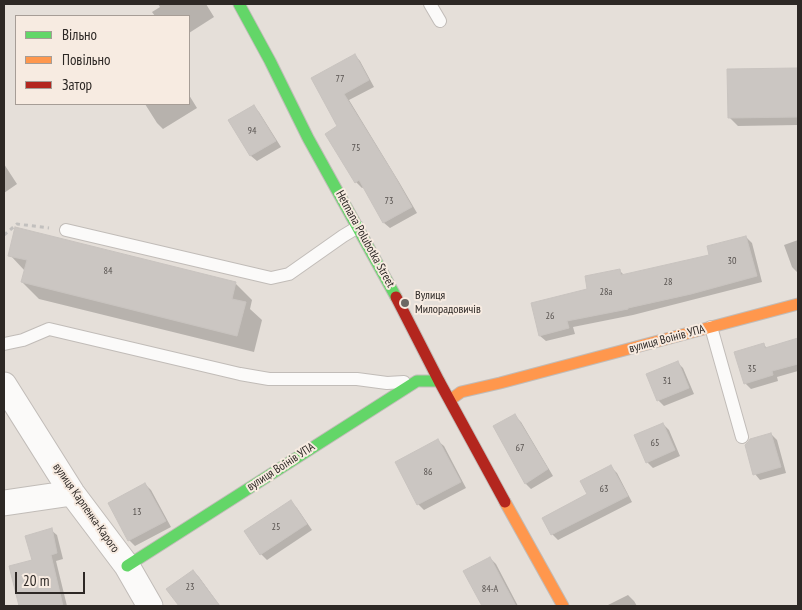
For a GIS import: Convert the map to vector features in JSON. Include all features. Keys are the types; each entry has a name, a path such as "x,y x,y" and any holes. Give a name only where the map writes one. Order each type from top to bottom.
{"street":[{"name":"Hetmana Polubotka Street","path":"239,4 308,138 401,305 439,381 563,606"},
{"name":"вулиця Воїнів УПА","path":"450,400 461,392 798,304"},
{"path":"417,381 439,381"},
{"name":"вулиця Воїнів УПА","path":"127,566 417,381"},
{"name":"вулиця Карпенка-Карого","path":"4,385 72,493 127,566 150,606"},
{"path":"4,503 72,493"}],"lane":[{"path":"430,4 440,21"},
{"path":"66,230 271,278 289,274 358,227"},
{"path":"710,327 742,437"},
{"path":"4,344 23,340 49,329 240,374 269,379 357,379 387,383 417,381"}],"path":[{"path":"4,235 17,224 66,230"}],"building":[{"path":"355,54 369,80 344,94 412,207 383,223 359,180 355,183 325,134 337,126 311,78"},
{"path":"798,68 798,117 728,118 727,69"},
{"path":"254,105 276,141 250,156 228,120"},
{"path":"15,227 236,282 232,299 246,302 237,336 21,282 27,260 8,256"},
{"path":"746,236 757,276 628,309 567,321 569,328 539,336 531,303 587,289 585,276 620,269 621,275 709,255 707,246"},
{"path":"798,338 798,364 772,371 773,375 744,384 734,352 764,343 765,348"},
{"path":"678,361 689,388 657,401 646,374"},
{"path":"515,414 548,469 525,484 493,426"},
{"path":"663,423 675,450 646,463 634,435"},
{"path":"771,433 781,467 753,475 745,445 750,439"},
{"path":"438,439 461,482 417,505 395,462"},
{"path":"611,465 628,496 551,535 542,518 587,494 580,481"},
{"path":"145,483 166,521 128,541 108,503"},
{"path":"291,500 307,524 260,555 244,531"},
{"path":"52,528 57,553 51,555 63,606 19,606 9,566 32,560 25,536"},
{"path":"490,557 516,606 482,606 463,571"},
{"path":"193,570 220,606 179,606 166,589"}],"traffic: fast":[{"path":"239,4 308,138 396,297"},
{"path":"127,566 417,381 439,381"}],"traffic: slow":[{"path":"450,400 461,392 798,304"},
{"path":"505,502 563,606"}],"traffic: jam":[{"path":"396,297 505,502"}],"place":[{"name":"Вулиця Милорадовичів","path":"405,303"}]}
